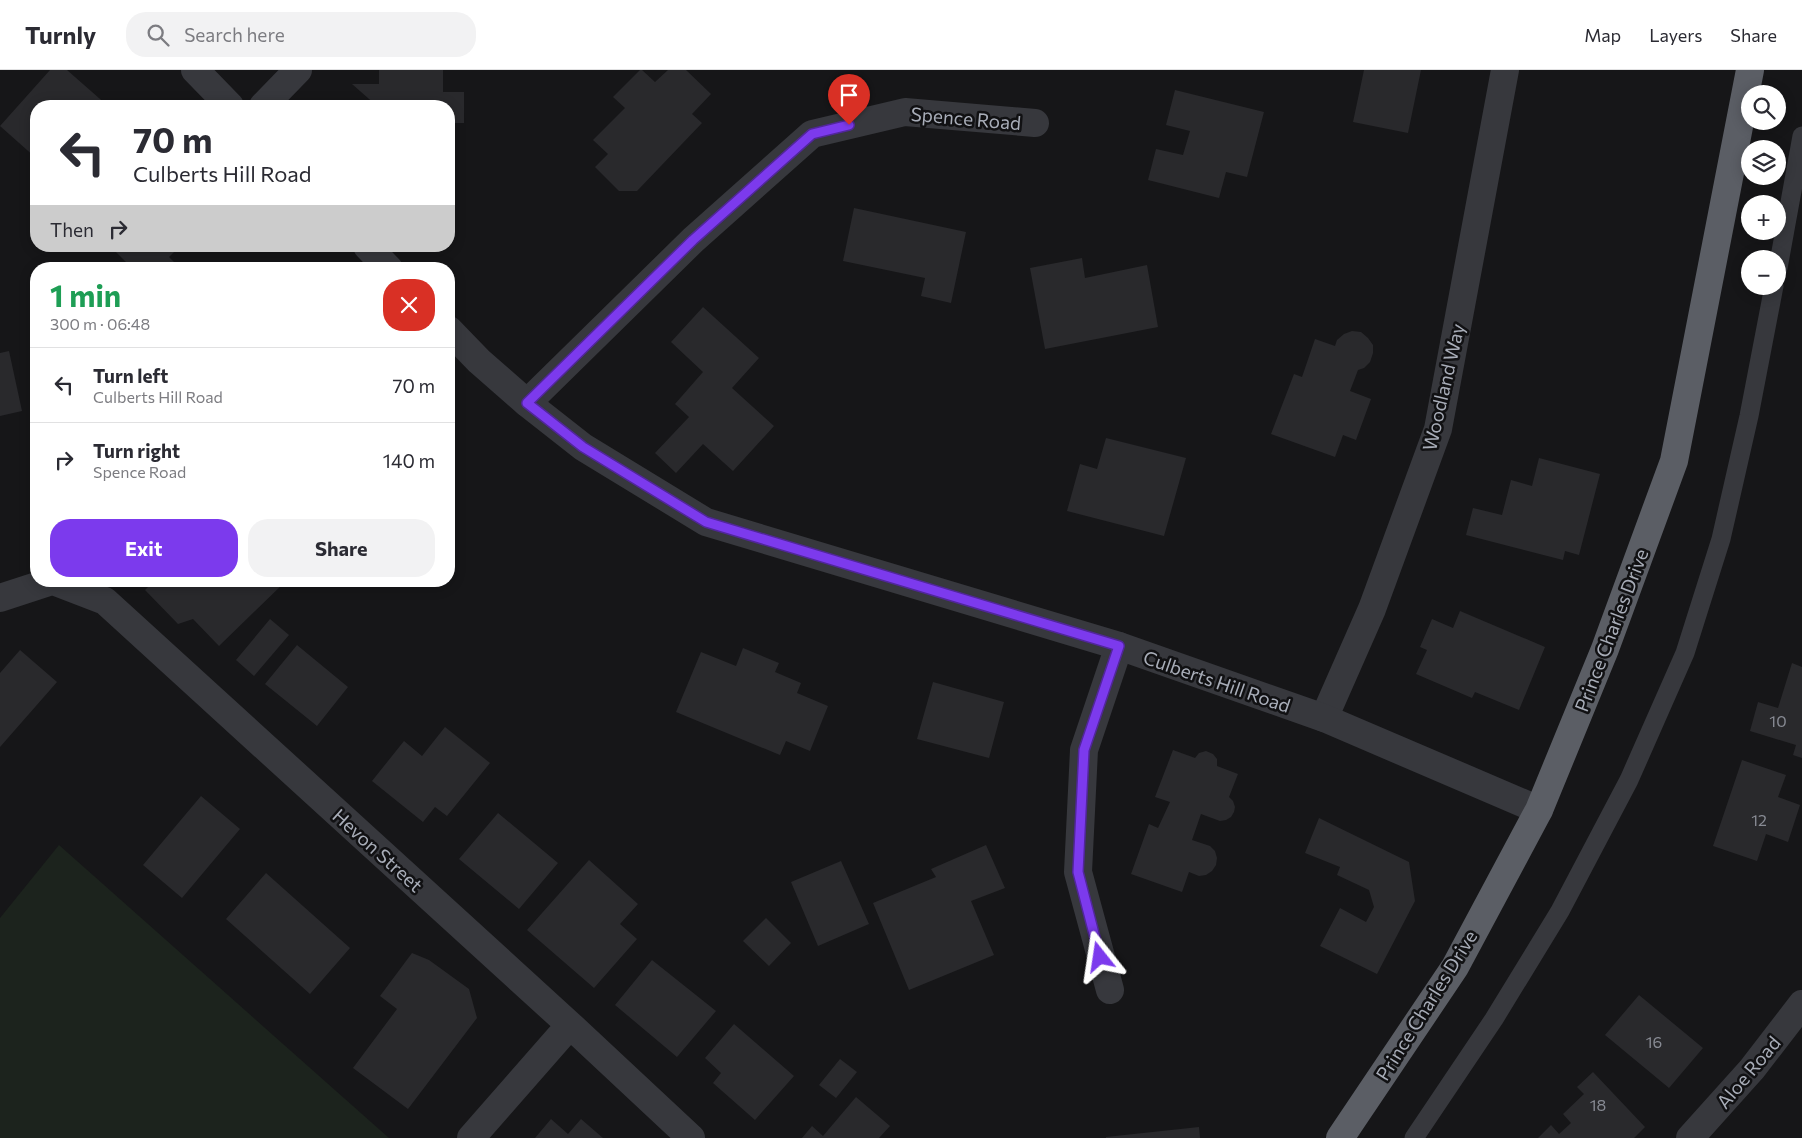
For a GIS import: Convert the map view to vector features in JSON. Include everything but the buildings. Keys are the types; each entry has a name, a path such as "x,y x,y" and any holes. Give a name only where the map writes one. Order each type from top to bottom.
{"highway":[{"name":"Prince Charles Drive","path":"1340,1138 1455,967 1539,810 1605,649 1674,461 1750,70"}],"street":[{"path":"194,70 224,100"},
{"path":"269,100 298,70"},
{"name":"Woodland Way","path":"1324,718 1372,608 1438,429 1505,70"},
{"name":"Spence Road","path":"527,403 693,240 812,134 905,112 1035,123"},
{"path":"373,252 382,262"},
{"name":"Culberts Hill Road","path":"455,336 479,361 527,403 583,447 706,522 1119,646 1324,718 1539,810"},
{"path":"0,598 34,587"},
{"name":"Hevon Street","path":"68,587 104,601 570,1025 691,1138"},
{"path":"1110,990 1078,872 1084,750 1119,646"},
{"name":"Aloe Road","path":"1690,1138 1752,1069 1802,1004"},
{"path":"471,1138 570,1025"}],"lane":[{"path":"1781,250 1802,136"},
{"path":"1414,1138 1494,1019 1560,911 1628,780 1685,653 1721,539 1749,416 1772,295"}],"shaded area":[{"path":"59,845 389,1138 0,1138 0,918"}],"route":[{"path":"849,125 812,134 693,240 527,403 583,447 706,522 1119,646 1084,750 1078,872 1100,957"}]}
